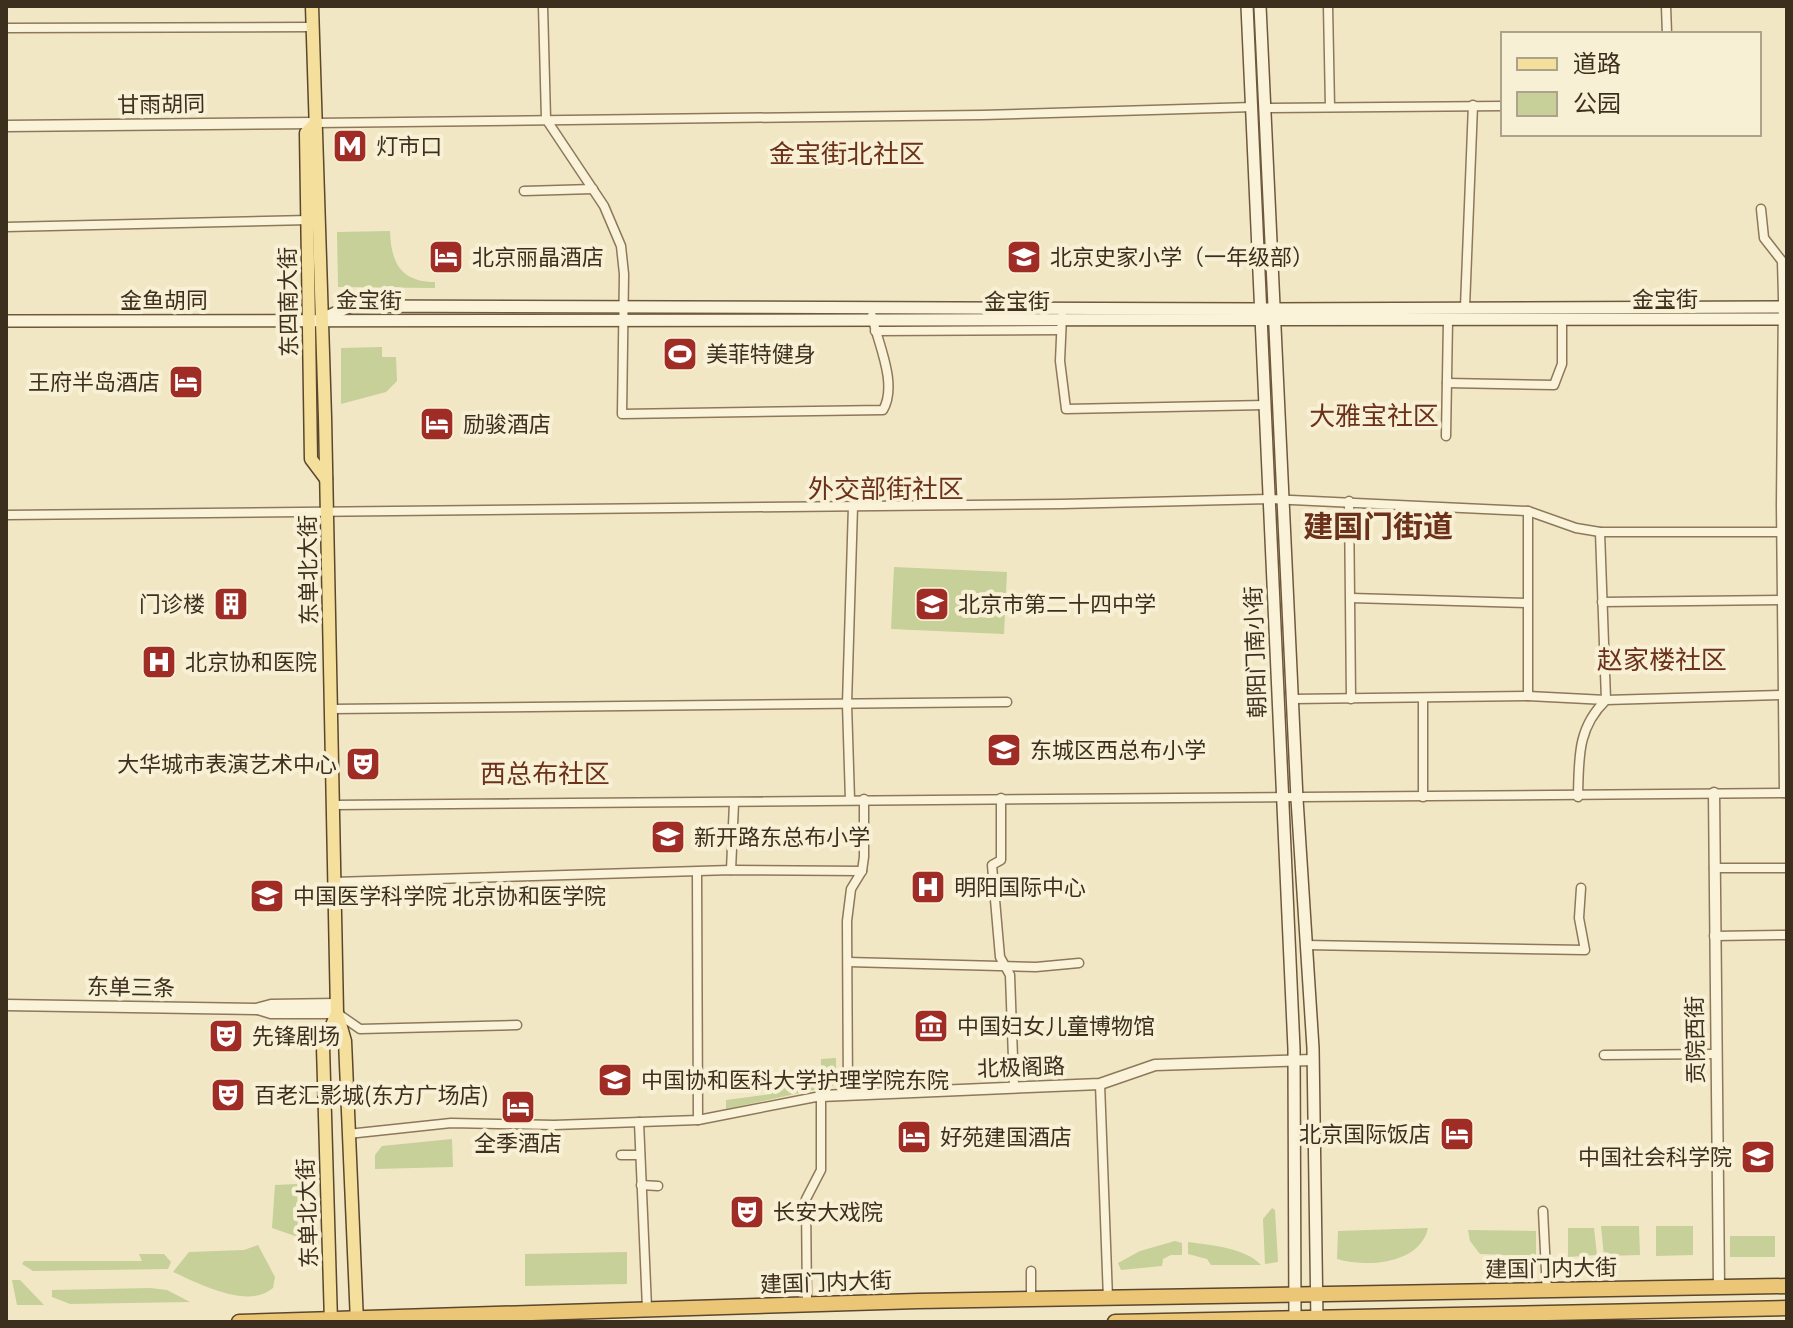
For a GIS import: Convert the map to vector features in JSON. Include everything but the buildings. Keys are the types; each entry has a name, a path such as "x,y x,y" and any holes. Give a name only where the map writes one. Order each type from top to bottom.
{"highway":[{"name":"建国门内大街","path":"239,1322 647,1308 1787,1286"},
{"name":"建国门内大街","path":"1295,1320 1523,1317 1787,1308"},
{"path":"1115,1322 1295,1320"}],"main road":[{"name":"东四南大街","path":"312,6 316,123 313,220 316,319"},
{"name":"朝阳门南小街","path":"1247,6 1259,107"},
{"name":"朝阳门南小街","path":"1260,6 1259,107 1268,315 1283,500 1313,1060 1317,1320"},
{"name":"金宝街","path":"316,319 351,306 624,308 1061,326 1465,307 1785,313"},
{"name":"金宝街","path":"316,319 873,320 1063,308 1448,320 1785,313"},
{"name":"朝阳门南小街","path":"1268,315 1265,405 1294,1061 1295,1320"},
{"name":"金鱼胡同","path":"6,321 316,319"},
{"name":"东单北大街","path":"316,319 327,512 336,1008 345,1041 357,1320"},
{"name":"东单北大街","path":"331,1320 323,1047 336,1008"}],"street":[{"path":"543,6 546,119 593,189 621,246 624,308 622,414 883,410 888,401 887,390 873,320"},
{"path":"1328,6 1330,107"},
{"path":"1666,6 1667,32"},
{"path":"6,28 313,27"},
{"path":"1465,307 1473,105"},
{"path":"316,123 982,115 1259,107 1501,106"},
{"name":"甘雨胡同","path":"6,126 316,123"},
{"path":"524,191 593,189"},
{"path":"333,805 1786,793 1782,695 1785,313 1782,261 1764,238 1761,209"},
{"path":"6,227 313,220"},
{"path":"1063,308 1060,361 1066,409 1265,405"},
{"path":"1447,383 1554,385 1562,364 1562,319"},
{"path":"1446,436 1448,320"},
{"path":"6,515 1269,499 1528,511 1576,528 1600,532 1782,532"},
{"path":"1349,501 1351,699"},
{"path":"850,800 847,704 853,506"},
{"path":"1528,511 1528,696"},
{"path":"1578,797 1579,743 1590,716 1606,700 1600,532"},
{"path":"1351,598 1527,603"},
{"path":"1602,602 1784,600"},
{"path":"1293,699 1528,696 1606,700 1782,695"},
{"path":"1423,698 1423,797"},
{"path":"331,709 1007,702"},
{"name":"贡院西街","path":"1714,793 1719,1287"},
{"path":"1001,798 1001,860 992,865 1000,957 1010,975 1014,1086"},
{"path":"848,1095 851,889 862,871 864,799"},
{"path":"731,870 734,803"},
{"path":"1714,868 1787,868"},
{"path":"334,882 731,870 862,871"},
{"path":"697,873 698,1120"},
{"path":"1306,945 1585,950 1579,918 1581,888"},
{"path":"1714,936 1787,935"},
{"path":"848,962 1036,967 1079,963"},
{"name":"东单三条","path":"6,1005 256,1009 271,1013 336,1008"},
{"path":"336,1008 360,1029 517,1025"},
{"path":"1604,1055 1715,1054"},
{"name":"北极阁路","path":"347,1134 451,1123 698,1120 821,1096 1100,1084 1155,1065 1313,1060"},
{"path":"1100,1084 1108,1299"},
{"path":"807,1305 806,1199 821,1170 821,1096"},
{"path":"639,1122 647,1308"},
{"path":"621,1155 640,1155"},
{"path":"641,1185 658,1186"},
{"path":"1543,1211 1547,1291"},
{"path":"1031,1271 1031,1300"}],"green space":[{"path":"390,231 393,252 400,268 414,279 435,282 435,288 338,287 337,232"},
{"path":"382,347 382,357 396,357 397,381 386,392 341,404 341,348"},
{"path":"894,567 1007,572 1004,634 891,629"},
{"path":"836,1058 836,1085 726,1109 726,1100 771,1094 772,1083 803,1083 804,1075 814,1075 814,1070 821,1070 821,1059"},
{"path":"452,1139 453,1167 375,1169 375,1155 382,1146"},
{"path":"297,1184 298,1237 272,1228 275,1185"},
{"path":"1272,1208 1275,1210 1278,1262 1265,1264 1263,1219"},
{"path":"1601,1226 1639,1226 1640,1255 1604,1256"},
{"path":"1656,1226 1693,1226 1693,1255 1656,1256"},
{"path":"1428,1228 1423,1240 1404,1256 1377,1263 1337,1259 1338,1231"},
{"path":"1568,1228 1594,1228 1597,1255 1568,1257"},
{"path":"1468,1230 1536,1231 1536,1256 1480,1254 1470,1241"},
{"path":"1730,1236 1775,1236 1775,1257 1730,1257"},
{"path":"1175,1241 1182,1243 1182,1255 1163,1259 1162,1266 1121,1270 1118,1263 1140,1251"},
{"path":"1188,1242 1237,1251 1261,1265 1211,1265 1207,1259 1188,1254"},
{"path":"258,1245 275,1277 273,1288 263,1294 237,1296 173,1272 189,1252 244,1250"},
{"path":"627,1252 627,1284 525,1286 525,1254"},
{"path":"139,1254 164,1254 171,1262 168,1269 33,1271 22,1264 24,1261 142,1261"},
{"path":"12,1280 20,1280 44,1305 17,1305"},
{"path":"52,1290 167,1290 190,1302 70,1304 52,1297"}],"place":[{"name":"灯市口","path":"350,146"},
{"name":"北京丽晶酒店","path":"446,257"},
{"name":"北京史家小学（一年级部）","path":"1024,257"},
{"name":"美菲特健身","path":"680,354"},
{"name":"王府半岛酒店","path":"186,382"},
{"name":"励骏酒店","path":"437,424"},
{"name":"门诊楼","path":"231,604"},
{"name":"北京市第二十四中学","path":"932,604"},
{"name":"北京协和医院","path":"159,662"},
{"name":"东城区西总布小学","path":"1004,750"},
{"name":"大华城市表演艺术中心","path":"363,764"},
{"name":"新开路东总布小学","path":"668,837"},
{"name":"明阳国际中心","path":"928,887"},
{"name":"中国医学科学院 北京协和医学院","path":"267,896"},
{"name":"中国妇女儿童博物馆","path":"931,1026"},
{"name":"先锋剧场","path":"226,1036"},
{"name":"中国协和医科大学护理学院东院","path":"615,1080"},
{"name":"百老汇影城(东方广场店)","path":"228,1095"},
{"name":"全季酒店","path":"518,1107"},
{"name":"北京国际饭店","path":"1457,1134"},
{"name":"好苑建国酒店","path":"914,1137"},
{"name":"中国社会科学院","path":"1758,1157"},
{"name":"长安大戏院","path":"747,1212"}],"district":[{"name":"金宝街北社区","path":"847,154"},
{"name":"大雅宝社区","path":"1374,416"},
{"name":"外交部街社区","path":"886,489"},
{"name":"建国门街道","path":"1378,527"},
{"name":"赵家楼社区","path":"1662,660"},
{"name":"西总布社区","path":"545,774"}]}
